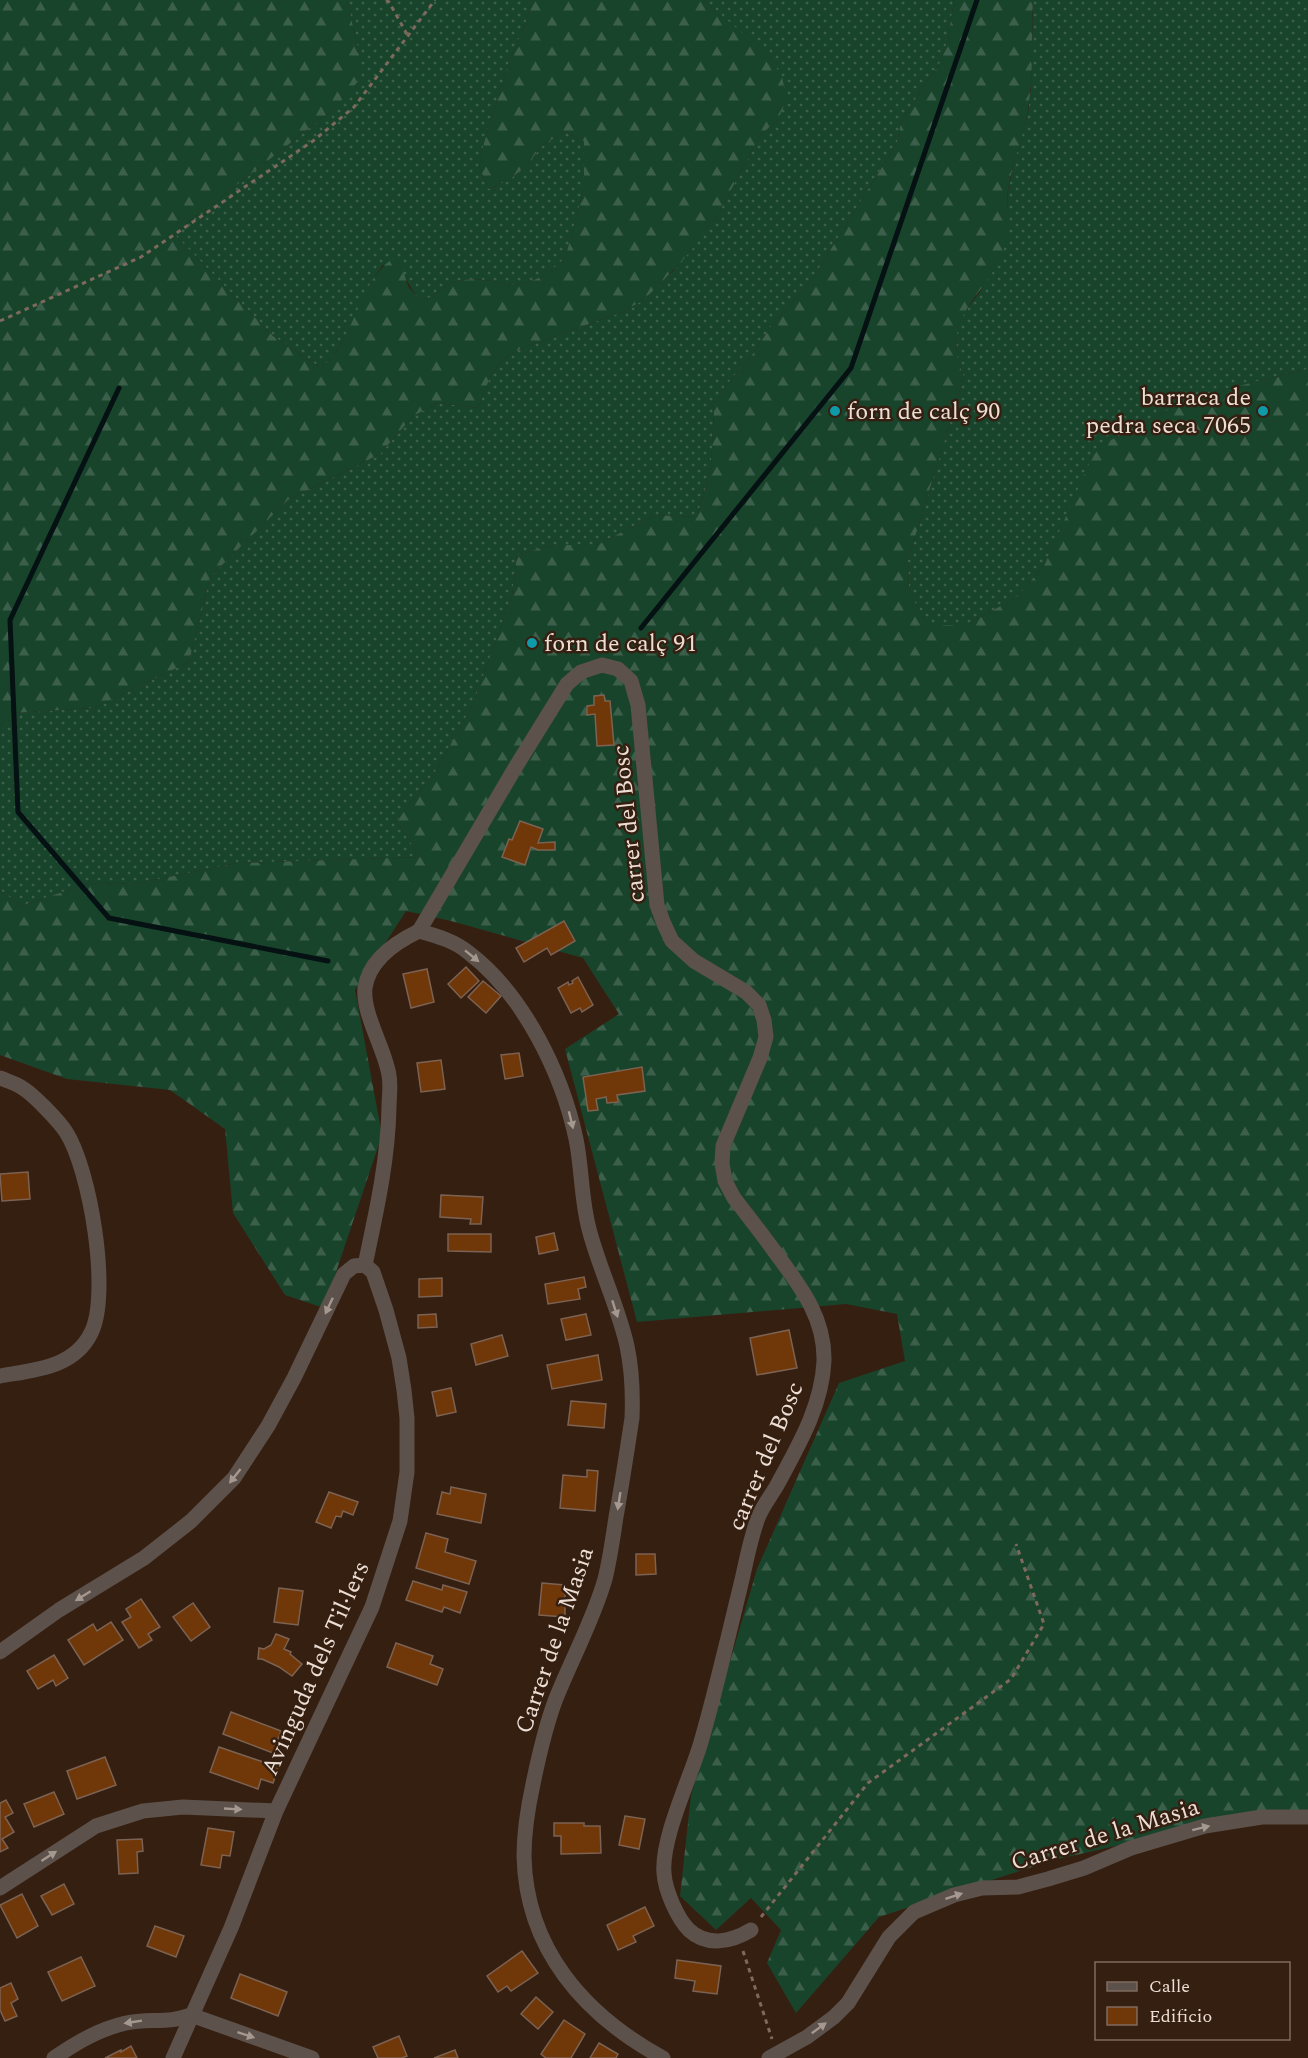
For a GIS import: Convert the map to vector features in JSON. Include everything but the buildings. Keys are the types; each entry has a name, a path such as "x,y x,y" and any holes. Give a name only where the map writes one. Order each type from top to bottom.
{"street":[{"name":"carrer del Bosc","path":"419,931 514,768 567,684 580,672 602,665 618,669 631,681 638,705 657,905 664,924 672,941 694,961 746,993 759,1005 764,1020 766,1037 760,1058 723,1146 722,1164 725,1181 734,1198 804,1291 815,1311 821,1332 824,1358 818,1399 806,1428 758,1519 701,1743 667,1849 664,1873 670,1898 681,1922 694,1935 708,1941 745,1934"},
{"path":"0,1652 59,1610 144,1558 191,1521 234,1478 268,1426 289,1388 344,1274 354,1266 365,1265 381,1187 389,1126 389,1077 382,1047 367,1011 365,989 371,970 384,954 400,940 419,931"},
{"name":"Carrer de la Masia","path":"419,931 442,938 468,951 496,976 528,1022 557,1074 576,1140 589,1228 626,1344 633,1392 632,1418 605,1578 588,1625 555,1701 540,1746 526,1822 524,1855 530,1905 535,1922 554,1963 584,2001 640,2045 663,2058"},
{"path":"0,1078 22,1087 59,1124 73,1145 85,1179 92,1212 100,1295 91,1334 64,1361 46,1369 0,1376"},
{"name":"Avinguda dels Til·lers","path":"173,2058 231,1928 276,1811 372,1607 400,1521 407,1472 407,1418 404,1390 399,1358 380,1291 373,1272 365,1265"},
{"path":"0,1888 96,1826 143,1811 183,1807 276,1811"},
{"name":"Carrer de la Masia","path":"772,2056 807,2037 834,2017 848,2002 889,1937 914,1912 954,1894 982,1888 1018,1887 1048,1879 1084,1868 1131,1848 1205,1826 1262,1817 1308,1817"},
{"path":"54,2058 79,2041 102,2030 125,2023 170,2020 191,2015 312,2058"}],"path":[{"path":"386,0 408,36"},
{"path":"0,321 141,257 313,141 354,107 435,0"},
{"path":"772,2056 745,1934 868,1783 1011,1679 1044,1624 1016,1544"}],"green space":[{"path":"0,0 347,0 359,53 360,79 335,108 174,234 273,336 321,368 342,343 370,283 392,259 401,264 408,286 416,296 427,299 450,284 471,279 514,285 523,284 548,273 566,255 584,188 584,141 564,131 541,147 527,165 509,180 489,189 479,167 508,65 527,19 531,0 704,0 770,57 782,77 787,100 778,119 760,136 717,216 690,252 642,301 622,312 520,349 502,360 490,377 478,408 438,403 413,416 380,454 288,500 210,577 189,662 94,708 13,713 0,734"},
{"path":"347,0 531,0 527,19 508,65 479,167 489,189 509,180 527,165 541,147 564,131 584,141 584,188 566,255 548,273 531,281 514,285 483,280 465,280 450,284 427,299 416,296 404,276 383,265 367,291 341,345 321,368 273,336 174,234 335,108 359,53"},
{"path":"704,0 954,0 948,40 939,65 901,123 897,143 811,281 772,325 752,355 723,389 714,410 711,467 697,517 655,515 597,545 553,545 517,555 512,596 473,704 437,769 396,822 421,857 237,863 134,884 89,883 21,906 0,890 0,734 13,713 94,708 189,662 210,577 288,500 380,454 413,416 438,403 478,408 490,377 502,360 520,349 622,312 642,301 673,271 717,216 760,136 778,119 734,27"},
{"path":"954,0 1033,0 1032,69 1026,120 1008,190 1006,240 999,260 962,319 957,335 957,354 964,377 908,560 909,594 930,625 967,625 1018,596 1045,564 1096,448 1193,397 1308,369 1308,1813 1262,1812 1050,1861 879,1917 796,2013 767,1963 781,1930 751,1898 716,1930 680,1896 691,1795 757,1569 839,1383 905,1361 897,1314 846,1304 637,1322 565,1049 619,1014 583,958 451,921 406,911 355,990 382,1135 324,1308 285,1295 233,1213 225,1129 170,1090 67,1079 0,1055 0,890 21,906 89,883 134,884 237,863 421,857 396,822 437,769 473,704 512,596 517,555 553,545 597,545 655,515 697,517 711,467 714,410 723,389 752,355 772,325 811,281 897,143 901,123 939,65 948,40"},
{"path":"1033,0 1308,0 1308,369 1193,397 1097,448 1045,564 1018,596 967,625 930,626 909,594 908,560 964,377 957,358 956,334 963,314 980,292 1006,240 1008,191 1028,113 1031,89"}],"waterway":[{"path":"641,628 851,368 977,0"},
{"path":"119,388 10,620 18,812 109,918 328,961"}],"place":[{"name":"forn de calç 90","path":"835,411"},
{"name":"barraca de pedra seca 7065","path":"1263,411"},
{"name":"forn de calç 91","path":"532,643"}]}
